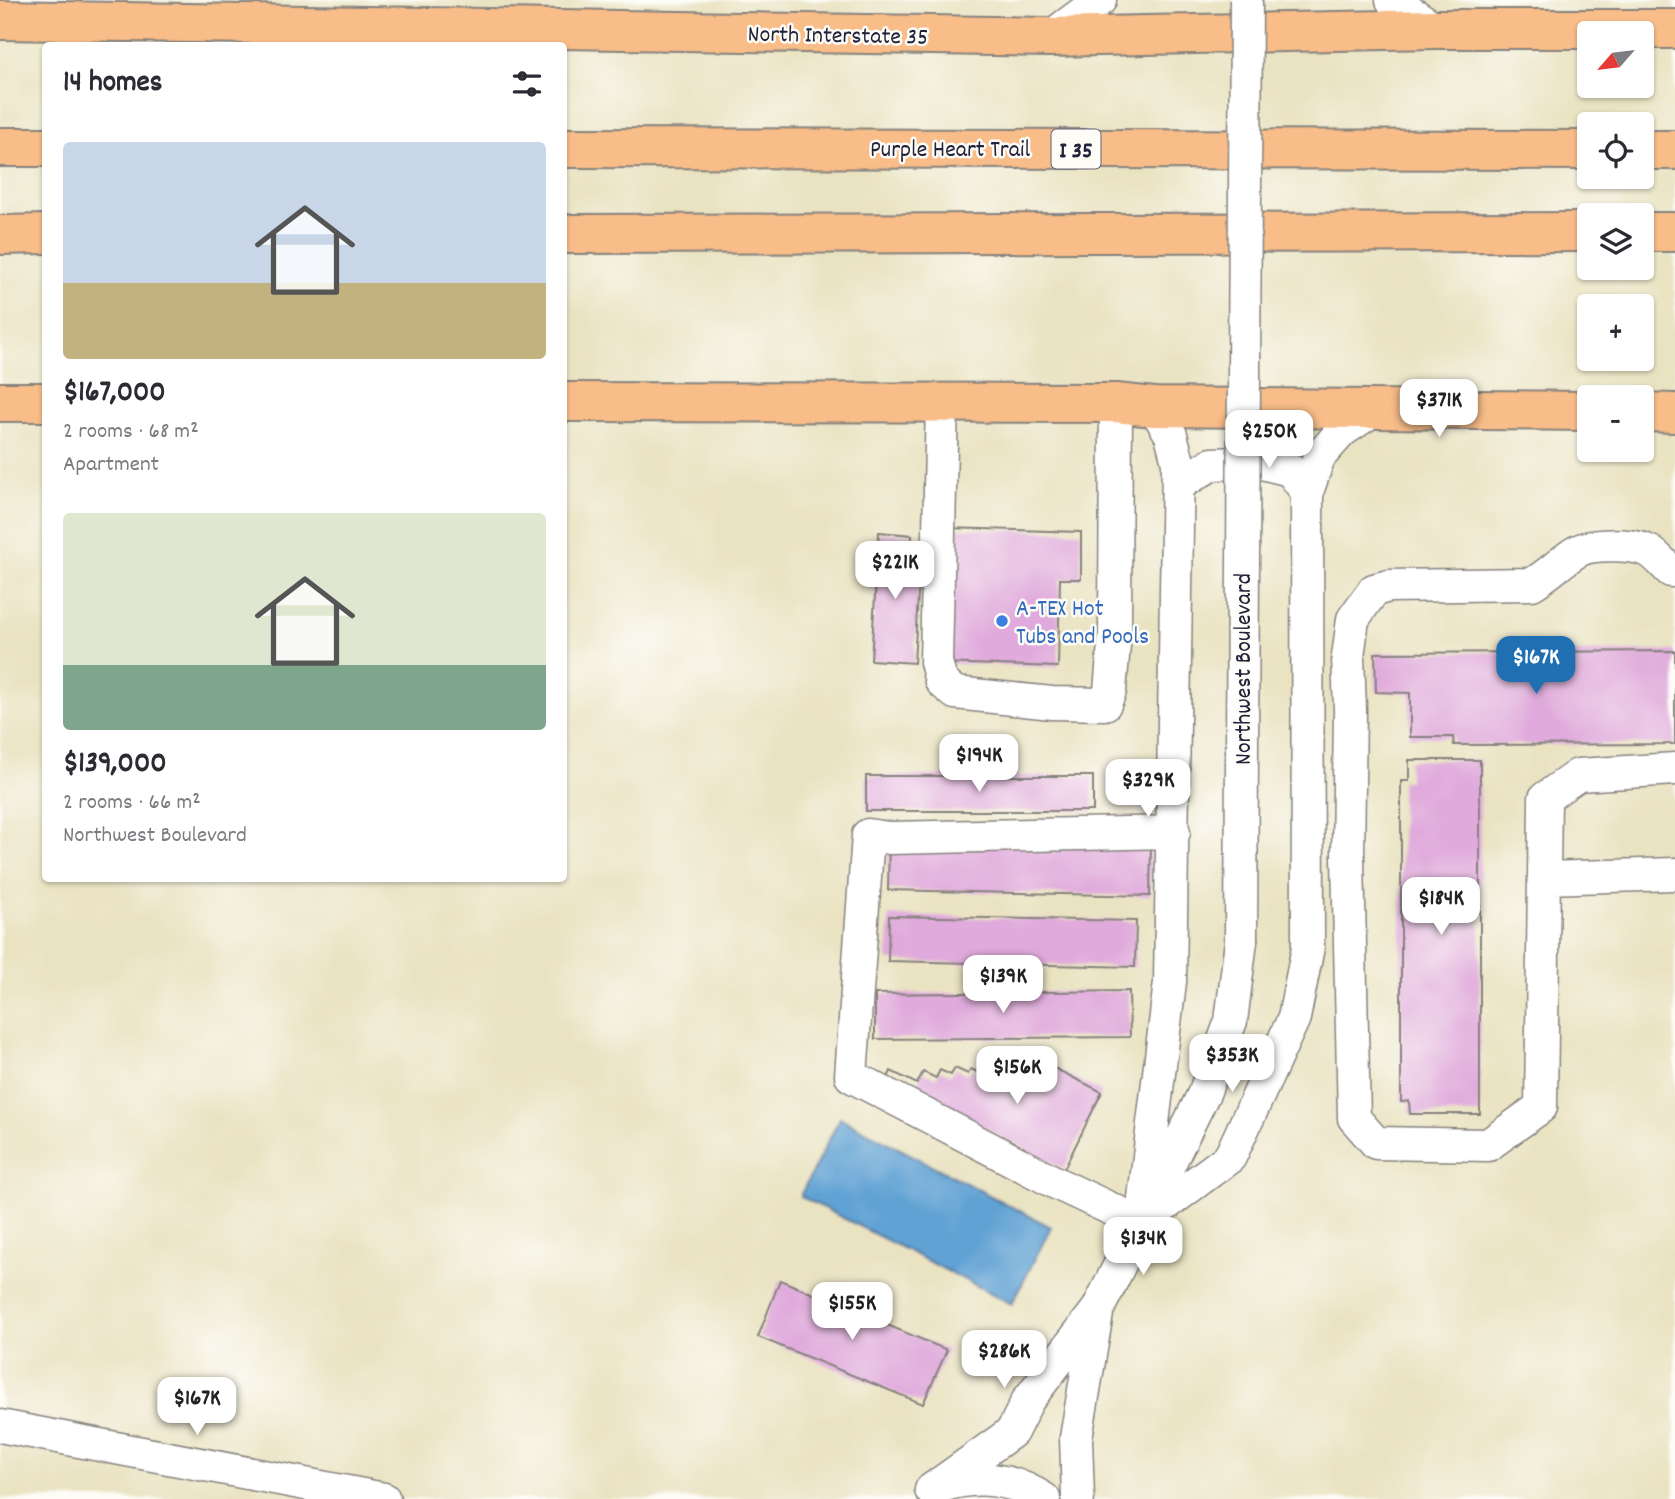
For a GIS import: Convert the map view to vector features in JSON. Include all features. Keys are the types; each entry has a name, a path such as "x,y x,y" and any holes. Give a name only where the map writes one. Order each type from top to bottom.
{"main road":[{"name":"North Interstate 35","path":"0,20 1050,37 1436,29 1675,29"},
{"path":"0,147 42,147"},
{"name":"Purple Heart Trail","path":"567,148 1577,150"},
{"path":"1654,150 1675,150"},
{"path":"567,234 1577,232"},
{"path":"1654,232 1675,232"},
{"path":"0,234 42,234"},
{"path":"0,402 42,402"},
{"path":"567,402 1116,403 1154,407 1577,411"},
{"path":"1654,412 1675,413"}],"street":[{"path":"1050,37 1100,0"},
{"name":"Northwest Boulevard","path":"924,1495 1012,1432 1028,1401 1098,1309 1205,1091 1231,1021 1241,941 1246,0"},
{"path":"1392,0 1436,29"},
{"path":"942,402 936,662 941,681 955,694 1052,703 1105,704 1110,691 1115,634 1116,403"},
{"path":"1141,1223 1170,982 1174,832 1178,462 1171,435 1154,407"},
{"path":"1141,1223 1230,1157 1294,1018 1308,947 1307,492 1319,457 1342,431 1375,409"},
{"path":"1178,485 1212,464 1258,462 1290,470 1307,492"},
{"path":"1675,571 1647,550 1592,546 1577,551 1545,578 1532,584 1389,586 1374,590 1353,619 1348,656 1348,858 1354,1118 1376,1143 1488,1145 1541,1107 1545,798 1578,775 1675,769"},
{"path":"1141,1223 1060,1185 851,1076 868,835 889,838 1174,832"},
{"path":"1307,860 1348,858"},
{"path":"1544,878 1675,874"},
{"name":"Northwest Boulevard","path":"1078,1499 1076,1438 1098,1309"},
{"path":"0,1426 384,1499"},
{"path":"924,1495 956,1481 992,1479 1027,1488 1044,1499"}],"water":[{"path":"840,1118 1051,1227 1012,1304 800,1196"}],"building":[{"name":"A-TEX Hot Tubs and Pools","path":"946,528 1081,532 1081,579 1060,579 1058,667 943,663"},
{"path":"879,532 912,535 910,578 919,578 914,663 871,660"},
{"path":"1675,651 1675,744 1454,745 1453,737 1410,737 1410,693 1376,692 1375,653"},
{"path":"1409,760 1480,760 1480,1114 1410,1114 1409,1101 1401,1102 1401,781 1409,781"},
{"path":"866,776 1093,776 1093,811 866,811"},
{"path":"889,838 1151,844 1150,896 888,890"},
{"path":"889,916 1136,921 1135,967 888,961"},
{"path":"1129,991 1130,1037 875,1039 875,994"},
{"path":"1040,1061 1102,1092 1064,1169 888,1078 891,1071 917,1084 923,1072 936,1078 940,1070 951,1075 955,1068 968,1074 971,1069 984,1075 988,1067 1000,1074 1004,1067 1030,1080"},
{"path":"780,1280 947,1350 923,1404 758,1337"}],"place":[{"name":"A-TEX Hot Tubs and Pools","path":"1002,621"}]}
